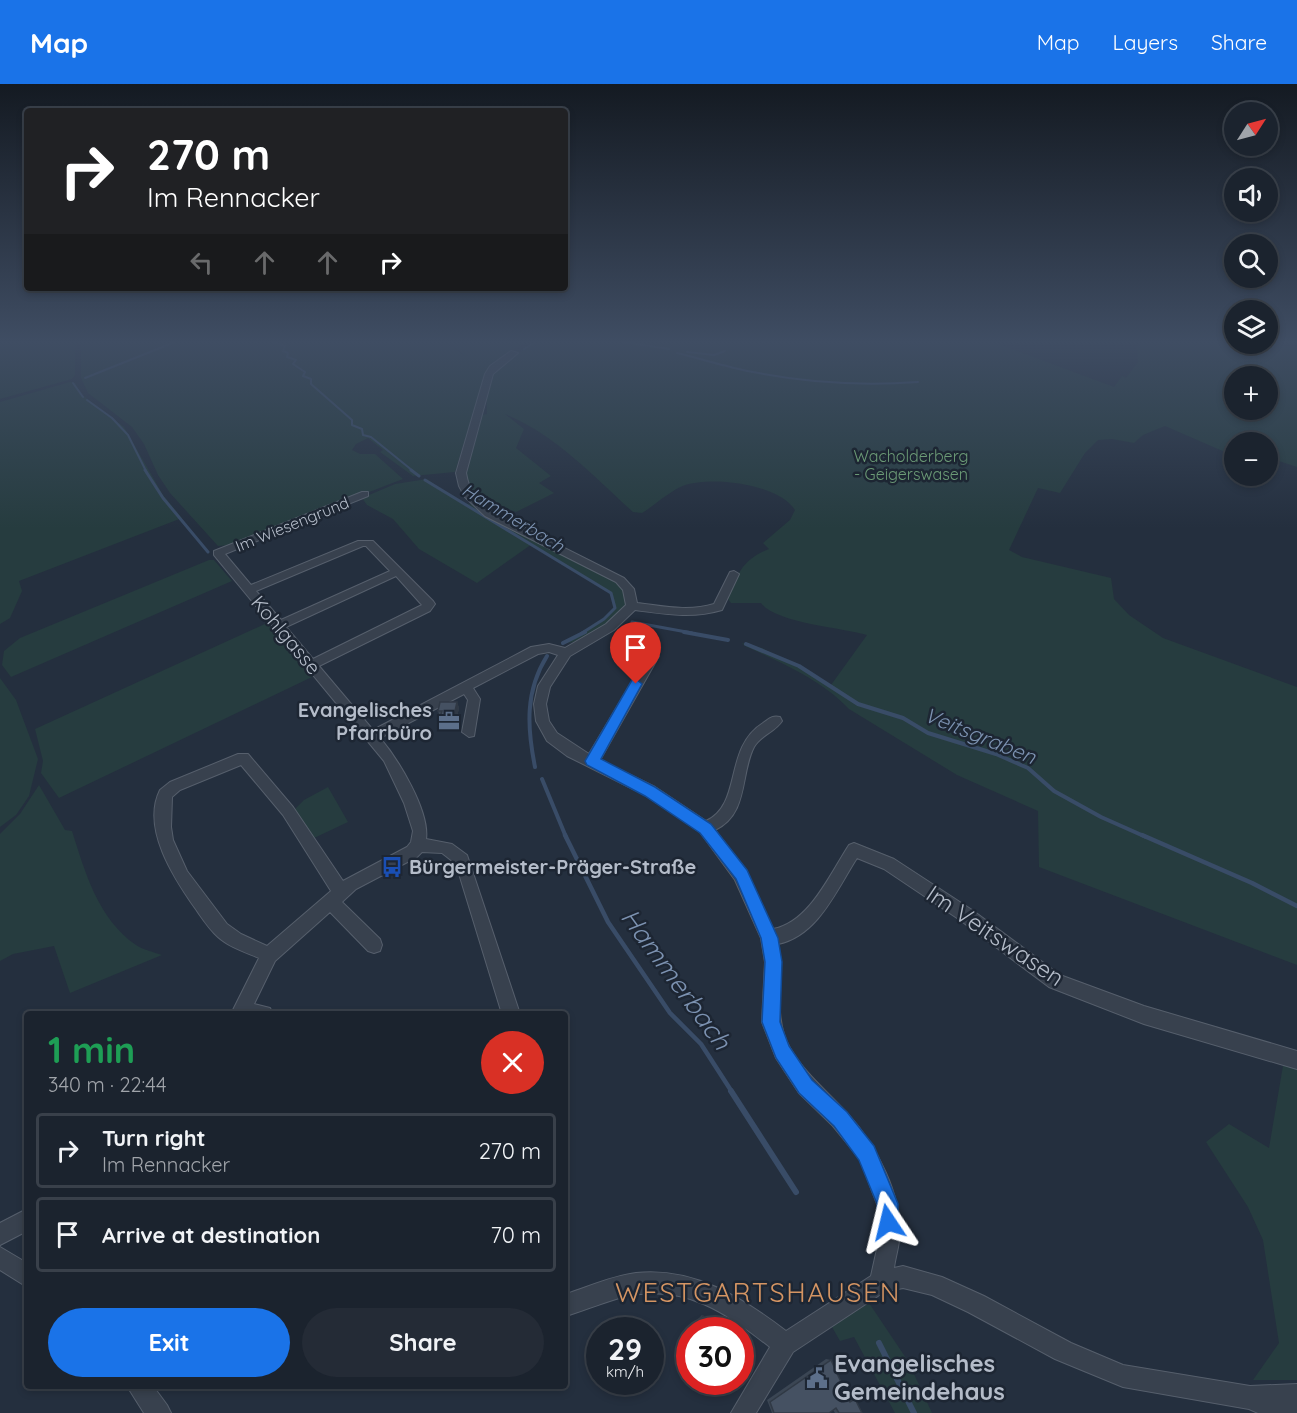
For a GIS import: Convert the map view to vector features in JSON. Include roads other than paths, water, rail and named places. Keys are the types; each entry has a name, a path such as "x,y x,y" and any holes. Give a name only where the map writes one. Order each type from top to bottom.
{"street":[{"path":"481,404 461,473 462,485 476,506 620,580 628,589 632,606 624,617 612,626 566,653 544,686 540,704 543,721 552,737 572,752 650,791 705,828 741,875 770,938 773,962 771,1022 782,1052 806,1086 840,1119 867,1153 887,1204 889,1240 880,1282"},
{"name":"Im Wiesengrund","path":"219,553 365,494"},
{"path":"249,590 362,543 369,543 429,604 426,608 311,665"},
{"name":"Kohlgasse","path":"219,553 389,758 411,803 420,831 418,846"},
{"path":"279,626 398,571"},
{"path":"632,606 691,614 705,613 718,607 734,574"},
{"path":"371,737 535,650 549,648 566,653"},
{"path":"592,761 653,656"},
{"path":"465,686 474,699 469,732"},
{"path":"705,828 723,818 736,793 744,753 749,741 758,730 775,721"},
{"path":"269,955 230,937 217,926 173,863 166,844 163,809 165,794 175,786 243,758 288,811 335,897 374,945"},
{"path":"241,1011 269,955 335,897 351,884 412,852 418,846 436,845 451,849 462,860 510,1011"},
{"name":"Im Veitswasen","path":"770,938 790,934 815,911 854,850 889,864 966,915 1055,981 1144,1015 1297,1060"},
{"path":"0,1235 24,1221"},
{"path":"0,1258 24,1274"},
{"path":"743,1413 785,1344 880,1282 903,1277 934,1285 988,1310 1063,1351 1123,1376 1250,1398 1294,1413"},
{"path":"568,1304 636,1284 684,1284 728,1301 785,1344"},
{"path":"140,1389 159,1413"},
{"path":"1250,1398 1297,1396"}],"waterway":[{"path":"93,404 112,418 128,435 146,471"},
{"name":"Hammerbach","path":"334,404 352,420 352,425 362,429 363,435 371,437 413,471"},
{"path":"145,470 163,498 208,552"},
{"name":"Hammerbach","path":"411,470 419,476"},
{"name":"Hammerbach","path":"425,480 611,593 615,608 604,619 582,633"},
{"name":"Veitsgraben","path":"632,622 692,633"},
{"name":"Hammerbach","path":"563,643 585,632"},
{"name":"Veitsgraben","path":"684,632 728,640"},
{"name":"Veitsgraben","path":"746,644 799,666 858,704 903,718 928,733 996,754 1028,768 1054,791 1101,817 1146,837"},
{"name":"Hammerbach","path":"535,767 529,724 531,696 547,656"},
{"name":"Hammerbach","path":"542,779 566,837"},
{"name":"Hammerbach","path":"565,835 608,922 670,1013 701,1044 732,1092"},
{"name":"Veitsgraben","path":"1142,835 1252,883 1297,906"},
{"name":"Hammerbach","path":"731,1091 796,1192"},
{"name":"Hammerbach","path":"879,1343 914,1413"}],"place":[{"name":"Evangelisches Pfarrbüro","path":"449,721"},
{"name":"Bürgermeister-Präger-Straße","path":"392,867"},
{"name":"Evangelisches Gemeindehaus","path":"817,1378"}],"district":[{"name":"WESTGARTSHAUSEN","path":"758,1293"}],"park label":[{"name":"Wacholderberg - Geigerswasen","path":"911,465"}]}
